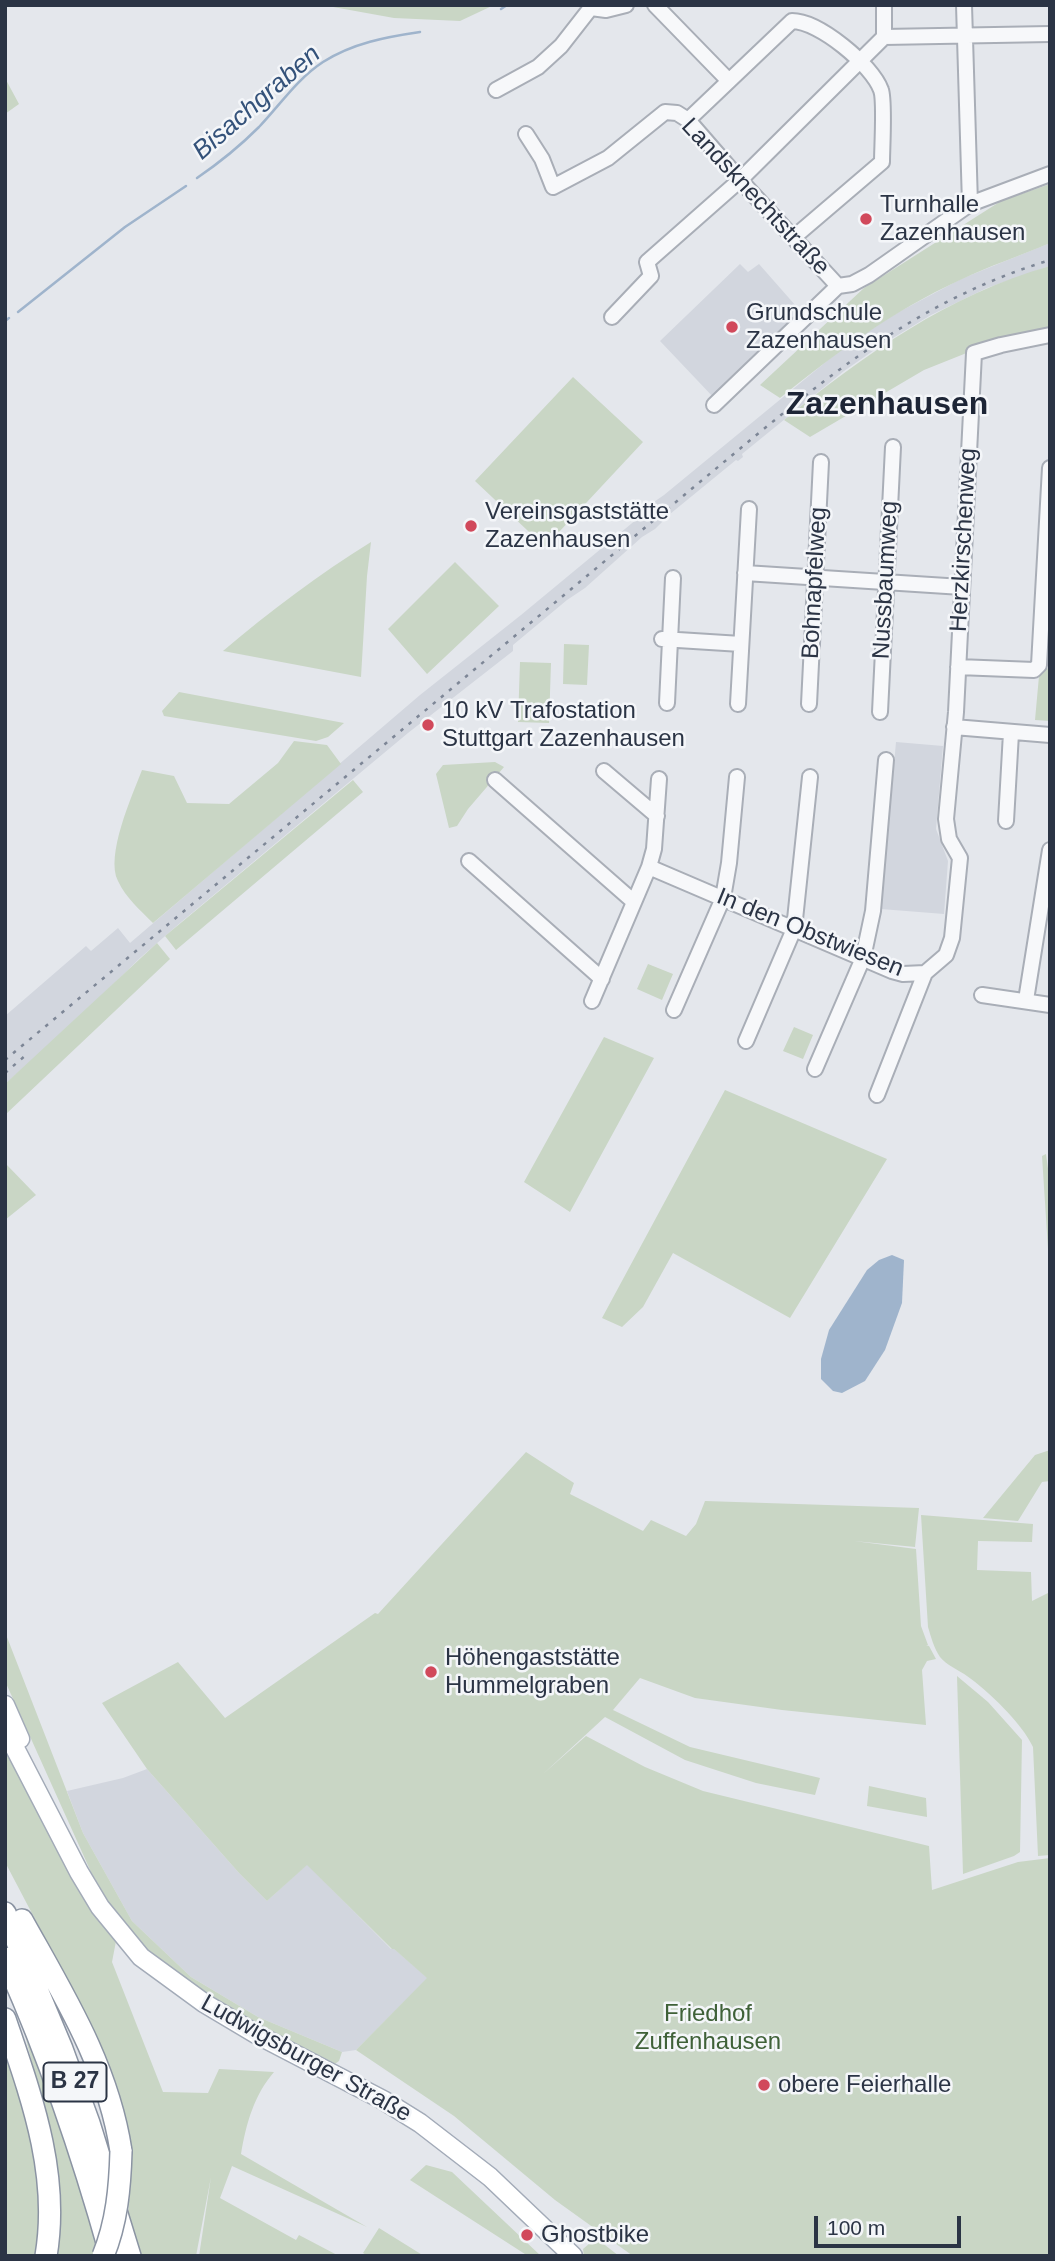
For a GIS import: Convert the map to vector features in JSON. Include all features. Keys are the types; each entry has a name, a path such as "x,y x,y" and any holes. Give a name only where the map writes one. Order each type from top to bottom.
{"highway":[{"name":"B 27","path":"5,1904 18,1913 91,2047 110,2098 121,2151 119,2197 113,2228 103,2256"},
{"name":"B 27","path":"5,1913 80,2098 130,2256"},
{"name":"B 27","path":"5,1958 44,2053 89,2181 111,2256"},
{"path":"5,2019 38,2119 46,2159 50,2204 46,2256"}],"main road":[{"name":"Ludwigsburger Straße","path":"5,1705 64,1842"},
{"name":"Ludwigsburger Straße","path":"5,1729 100,1906 141,1957 204,2003 256,2034 383,2100 429,2130 490,2176 572,2256"}],"street":[{"path":"496,90 538,67 561,46 592,6 606,10 626,5"},
{"path":"655,5 729,81"},
{"path":"884,5 884,37"},
{"path":"964,5 970,204"},
{"path":"688,120 792,21 800,21 813,27 861,60 882,91 882,162 793,238"},
{"path":"612,317 651,276 647,261 740,180 884,37 1050,34"},
{"name":"Landsknechtstraße","path":"526,134 542,159 553,187 608,158 664,112 677,113 688,120 838,286 852,284 869,275 970,204 1050,174"},
{"path":"714,405 838,286"},
{"name":"Herzkirschenweg","path":"954,727 974,353 1050,335"},
{"name":"Nussbaumweg","path":"880,712 893,447"},
{"name":"Bohnapfelweg","path":"809,704 821,462"},
{"path":"958,667 1034,670 1039,664 1050,468"},
{"path":"738,704 749,509"},
{"path":"745,573 962,587"},
{"path":"667,703 666,640 673,578"},
{"path":"666,640 741,644"},
{"path":"954,727 1050,735"},
{"name":"In den Obstwiesen","path":"649,867 903,974 925,973 946,955 952,938 960,858 946,829 954,727"},
{"path":"1006,821 1011,733"},
{"path":"814,1069 863,958 873,911 886,760"},
{"path":"604,771 656,817"},
{"path":"674,1010 723,898 737,776"},
{"path":"746,1041 794,929 810,777"},
{"path":"592,1001 649,867 654,849 659,779"},
{"path":"495,780 634,902"},
{"path":"1026,1000 1050,850"},
{"path":"469,861 602,979"},
{"path":"877,1095 925,973"},
{"path":"982,995 1050,1005"}],"shaded area":[{"path":"1050,243 1050,266 987,288 931,315 844,371 513,645 513,651 408,733 180,923 140,958 62,1035 5,1084 5,1016 86,946 91,951 118,928 130,943 420,695 521,615 637,519 641,511 844,347 895,314 961,279"},
{"name":"Grundschule Zazenhausen","path":"740,264 748,272 759,264 803,314 715,399 660,341"},
{"path":"896,742 943,746 936,829 948,861 944,914 881,909"},
{"path":"147,1769 267,1901 307,1864 391,1949 428,1978 356,2050 342,2052 258,2017 191,1977 132,1921 83,1833 67,1791 123,1778"}],"green space":[{"path":"322,5 494,5 460,21 394,18"},
{"path":"5,78 19,104 5,114"},
{"path":"1050,184 1050,243 971,275 912,305 844,349 780,398 760,385 864,288 1001,201"},
{"path":"1050,266 1050,332 989,344 924,370 810,437 784,420 845,372 909,329 977,293"},
{"path":"573,377 643,442 545,547 475,481"},
{"path":"371,542 361,677 223,651 295,594"},
{"path":"455,562 499,606 427,674 388,629"},
{"path":"564,644 589,645 587,685 563,684"},
{"path":"520,662 551,663 549,723 518,722"},
{"path":"1045,668 1050,669 1050,721 1035,720 1039,676"},
{"path":"179,692 344,723 328,737 316,741 164,716 162,711"},
{"path":"294,741 327,745 341,764 153,923 125,893 115,870 121,826 142,770 174,776 187,803 229,804 278,763"},
{"path":"495,762 504,767 457,826 449,828 436,774 443,765"},
{"path":"353,780 363,792 176,950 165,936"},
{"path":"157,943 170,959 5,1115 5,1084"},
{"path":"648,964 673,974 662,1000 637,989"},
{"path":"794,1027 813,1035 803,1059 783,1051"},
{"path":"604,1037 654,1058 570,1212 524,1182"},
{"path":"725,1090 887,1159 790,1318 673,1253 643,1307 622,1327 602,1318"},
{"path":"1046,1154 1050,1183 1050,1280 1042,1156"},
{"path":"5,1163 36,1195 5,1220"},
{"path":"1050,1450 1050,1481 1042,1482 1018,1521 983,1518 1035,1455"},
{"name":"Friedhof Zuffenhausen","path":"526,1452 574,1483 570,1494 643,1531 651,1520 686,1536 696,1524 705,1501 919,1508 915,1547 854,1541 916,1549 921,1626 926,1645 936,1659 927,1661 922,1670 926,1725 695,1698 640,1678 613,1710 690,1747 820,1778 815,1795 756,1783 685,1760 605,1717 543,1774 586,1736 645,1767 703,1791 929,1846 932,1890 1018,1862 1050,1858 1050,2256 633,2256 555,2200 454,2116 356,2050 427,1978 392,1949 307,1865 267,1901 147,1769 102,1703 178,1662 225,1718 375,1613 378,1614"},
{"path":"921,1515 1033,1524 1032,1542 978,1541 977,1570 1031,1572 1032,1601 1050,1592 1050,1855 1038,1856 1033,1747 1013,1718 967,1676 943,1660 933,1642 928,1627"},
{"path":"5,1632 83,1833 132,1921 191,1977 258,2017 342,2052 339,2061 332,2066 233,2016 169,1971 127,1933 91,1872 5,1681"},
{"path":"957,1676 988,1702 1022,1740 1020,1852 963,1874"},
{"path":"5,1739 117,1936 112,1962 163,2092 208,2093 219,2069 274,2072 261,2090 252,2110 241,2154 367,2227 232,2166 220,2198 296,2240 299,2235 339,2256 199,2256 211,2177 196,2256 139,2256 128,2215 132,2161 119,2092 89,2022 5,1862"},
{"path":"869,1786 926,1798 927,1817 867,1806"},
{"path":"25,2035 64,2123 102,2235 92,2256 52,2256 49,2130"},
{"path":"5,2046 31,2122 43,2206 39,2256 5,2256"},
{"path":"426,2165 452,2172 541,2256 528,2256 410,2180"},
{"path":"379,2228 424,2256 368,2256 363,2253"},
{"path":"596,2238 619,2256 584,2256 583,2249"}],"water":[{"path":"892,1255 904,1260 902,1303 885,1350 865,1381 842,1393 833,1391 821,1379 821,1359 829,1330 867,1270 879,1260"}],"waterway":[{"name":"Bisachgraben","path":"501,9 507,5"},
{"name":"Bisachgraben","path":"197,178 244,141 297,84 323,62 358,45 420,32"},
{"name":"Bisachgraben","path":"18,312 125,227 186,186"},
{"name":"Bisachgraben","path":"5,321 9,318"}],"railway":[{"path":"5,1060 823,382 893,333 966,292 1050,260"},
{"path":"5,1073 26,1055"}],"place":[{"name":"Turnhalle Zazenhausen","path":"866,219"},
{"name":"Grundschule Zazenhausen","path":"732,327"},
{"name":"Vereinsgaststätte Zazenhausen","path":"471,526"},
{"name":"10 kV Trafostation Stuttgart Zazenhausen","path":"428,725"},
{"name":"Höhengaststätte Hummelgraben","path":"431,1672"},
{"name":"obere Feierhalle","path":"764,2085"},
{"name":"Ghostbike","path":"527,2235"}],"district":[{"name":"Zazenhausen","path":"887,405"}]}
